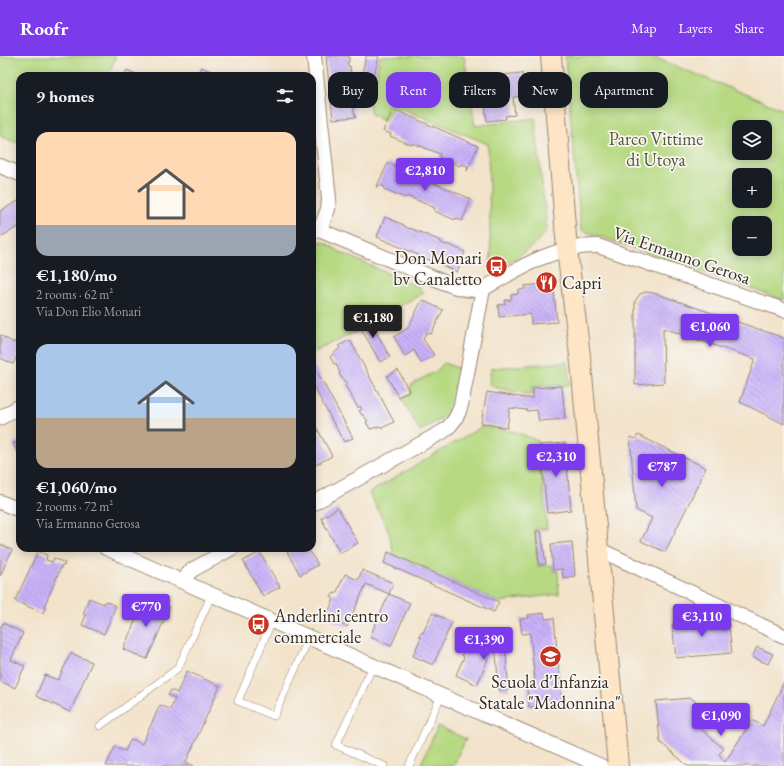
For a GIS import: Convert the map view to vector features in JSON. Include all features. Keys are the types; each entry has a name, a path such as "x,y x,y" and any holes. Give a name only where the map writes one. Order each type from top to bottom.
{"main road":[{"path":"551,56 567,249 581,364 618,766"}],"street":[{"path":"314,56 316,72"},
{"path":"316,75 329,199 328,209 316,228 448,284 465,290 474,291 483,289 462,405 459,414 451,426 316,502"},
{"path":"0,166 16,172"},
{"name":"Via Ermanno Gerosa","path":"483,289 537,259 567,249 584,246 598,246 784,310"},
{"path":"0,418 16,408"},
{"path":"0,502 16,508"},
{"path":"598,549 784,636"},
{"path":"115,552 601,766"},
{"path":"184,582 192,570 225,552"}],"lane":[{"path":"100,726 178,668 212,594"},
{"path":"272,621 238,700 274,716 309,638"},
{"path":"373,666 336,745 384,766"},
{"path":"409,766 441,696"}],"green space":[{"path":"0,56 116,56 110,72 16,72 16,142 0,136"},
{"path":"380,56 464,56 467,72 449,72 449,108 472,108 475,126 535,118 547,230 535,243 514,259 491,272 488,144 400,108 441,108 441,72 386,72 386,108 391,108 385,120 371,114 370,108 378,108 377,72"},
{"name":"Parco Vittime di Utoya","path":"565,56 651,56 784,110 784,300 581,230 570,108 572,108 572,72 566,72"},
{"path":"316,241 324,242 342,253 419,287 424,293 372,320 368,313 354,320 360,330 316,352"},
{"path":"567,362 570,385 532,387 532,394 489,386 491,368"},
{"path":"444,363 465,371 460,401 449,414 420,431 402,399 411,394 411,385 436,371"},
{"path":"483,426 516,432 538,441 547,529 535,529 538,566 553,565 553,571 558,571 559,594 499,602 394,555 388,529 369,493"},
{"path":"438,726 466,739 453,766 420,766"}],"building":[{"path":"326,56 349,56 349,62 347,63 348,66 350,66 351,72 328,72 328,74"},
{"path":"366,56 379,56 375,72 362,72"},
{"path":"201,67 213,72 199,72"},
{"path":"518,73 518,97 513,97 515,115 505,116 506,119 487,121 485,108 510,108 510,74"},
{"path":"332,108 355,108 353,109 356,117 333,119"},
{"path":"393,109 478,146 467,171 468,166 461,164 460,166 439,157 440,154 413,143 412,145 390,136 391,134 383,131"},
{"path":"388,163 471,199 462,221 456,218 455,220 434,211 435,208 407,196 406,198 384,189 385,187 379,185 376,188"},
{"path":"16,202 16,228 0,237 0,211"},
{"path":"385,217 441,241 441,243 465,252 457,272 377,237"},
{"path":"553,283 557,322 531,324 531,314 499,317 498,305 505,304 505,300 511,300 511,295 518,294 518,290 525,289 524,286"},
{"path":"646,292 654,293 784,338 784,424 740,402 755,359 663,328 664,383 635,385 635,301 640,294"},
{"path":"422,300 443,310 431,334 426,333 423,339 434,355 421,363 414,350 405,356 394,337 408,328"},
{"path":"367,315 390,357 380,362 357,321"},
{"path":"0,335 14,343 16,342 16,358 13,364 0,358"},
{"path":"350,340 394,422 382,428 381,426 370,429 366,422 368,421 359,411 362,409 360,406 358,408 345,385 348,384 339,374 340,373 336,363 334,364 330,357 340,348 338,346"},
{"path":"316,369 353,438 344,442 316,391"},
{"path":"398,370 409,391 398,397 387,376"},
{"path":"562,386 565,419 539,421 537,410 527,411 510,408 507,428 481,423 487,392 533,398 533,388"},
{"path":"316,426 332,456 316,465"},
{"path":"638,435 706,468 665,552 641,541 652,518 636,510 630,437 635,439"},
{"path":"16,442 16,450 13,444"},
{"path":"565,443 571,510 547,513 540,445"},
{"path":"338,508 358,543 340,553 321,518"},
{"path":"536,531 541,531 546,564 539,565"},
{"path":"572,542 575,576 563,578 562,569 553,570 551,544"},
{"path":"0,544 12,550 0,576"},
{"path":"38,552 47,555 46,560 52,562 54,558 65,563 64,566 62,565 44,607 43,613 15,601"},
{"path":"260,552 280,587 263,596 243,561"},
{"path":"287,552 310,552 318,565 300,575"},
{"path":"388,552 499,602 494,612 384,563"},
{"path":"362,570 393,583 389,594 366,584 347,627 326,617 334,599 331,597 334,593 336,594 345,574 358,580"},
{"path":"389,594 410,603 391,646 370,637 378,618 376,617 378,613 380,614"},
{"path":"146,597 170,607 147,659 123,649"},
{"path":"89,598 104,604 105,601 116,606 104,634 82,625 86,615 83,614"},
{"path":"432,613 452,622 433,665 413,656 421,637 419,636 421,632 423,633"},
{"path":"544,613 545,619 554,618 562,702 552,702 553,706 529,707 526,682 535,681 530,633 522,634 520,619 529,618 528,615"},
{"path":"728,618 732,653 676,658 672,624"},
{"path":"3,623 23,633 11,660 25,666 15,688 0,681 0,629"},
{"path":"475,632 505,646 509,690 499,690 495,643 477,685 456,675 464,657 462,655 464,651 467,652"},
{"path":"757,647 773,654 768,664 752,657"},
{"path":"71,653 92,662 70,712 36,696 45,675 58,680"},
{"path":"187,671 220,686 186,762 194,766 106,766 115,747 125,751 131,739 142,744 160,705 170,709 175,698 168,695 171,690 177,693"},
{"path":"784,682 784,766 688,766 660,742 656,701 691,698 695,701 697,724 700,723 701,729 724,749 719,754 725,762 752,720 763,726"}],"place":[{"name":"Don Monari bv Canaletto","path":"497,267"},
{"name":"Capri","path":"546,282"},
{"name":"Anderlini centro commerciale","path":"258,625"},
{"name":"Scuola d'Infanzia Statale \"Madonnina\"","path":"550,656"}]}
